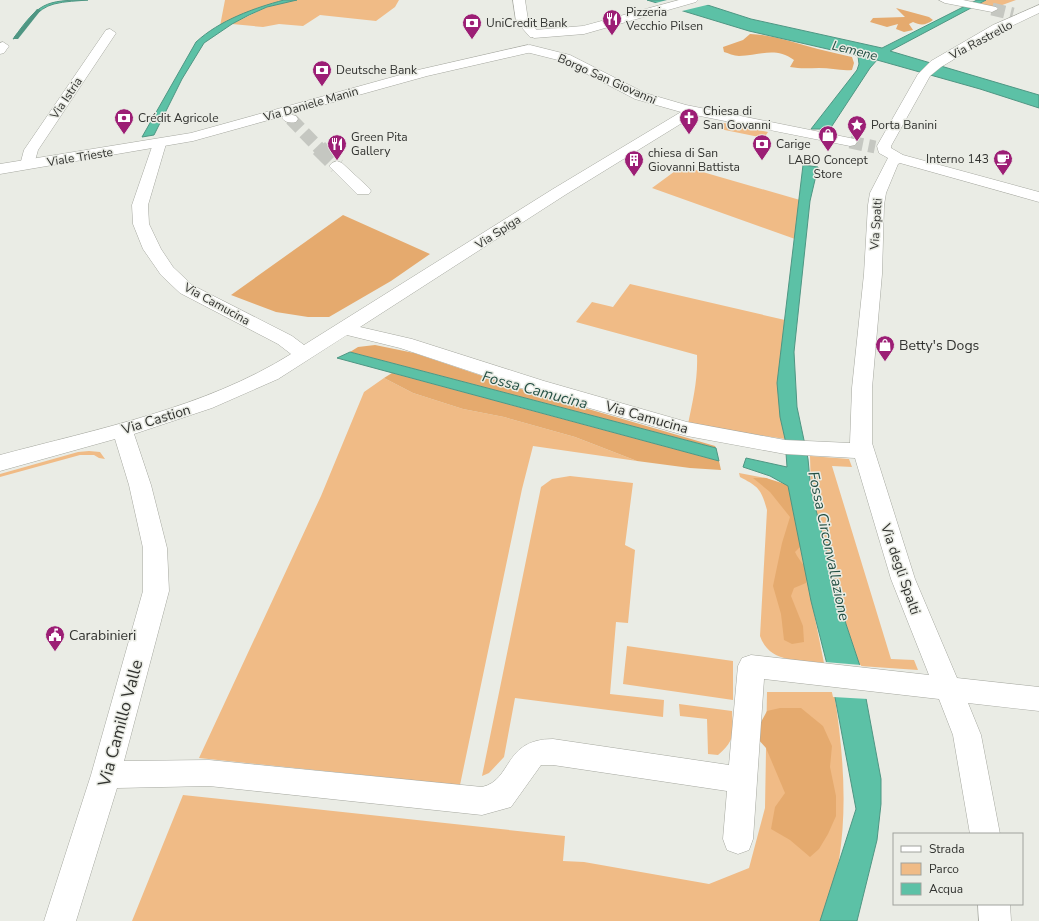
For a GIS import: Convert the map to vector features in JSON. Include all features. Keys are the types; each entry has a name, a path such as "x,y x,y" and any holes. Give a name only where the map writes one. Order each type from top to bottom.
{"street":[{"path":"515,37 522,22 519,0"},
{"path":"522,22 534,34 548,39 547,44 549,50 584,30 692,0"},
{"path":"945,0 992,9"},
{"name":"Via Rastrello","path":"885,152 884,146 925,74 936,64 997,28 1026,16 1039,8"},
{"path":"1013,14 1039,19"},
{"name":"Via Daniele Manin","path":"462,63 515,37 584,30"},
{"name":"Via Istria","path":"28,165 31,150 110,33"},
{"name":"Borgo San Giovanni","path":"515,37 517,47 549,50 640,96 693,111 850,142"},
{"name":"Via Daniele Manin","path":"159,144 231,127 462,63 529,48"},
{"name":"Via Spiga","path":"304,354 693,111"},
{"name":"Viale Trieste","path":"0,169 159,144"},
{"name":"Via Camucina","path":"159,144 140,205 141,224 152,249 167,272 186,289 285,340 304,354"},
{"path":"885,152 1039,197"},
{"name":"Via Spalti","path":"870,296 873,274 876,204 878,193 892,162 885,152"},
{"path":"337,166 363,191"},
{"name":"Via degli Spalti","path":"870,296 862,388 861,440 863,451 902,579 967,735 985,833"},
{"name":"Via Camucina","path":"343,329 405,343 537,386 687,429 796,447 863,451"},
{"name":"Via Castion","path":"0,463 122,429 221,398 271,375 304,354"},
{"name":"Via Camillo Valle","path":"60,921 106,775 156,591 155,548 140,486 122,429"},
{"path":"738,838 741,780 751,666 1039,699"},
{"path":"106,775 209,773 482,802 500,797 531,756 539,752 553,752 741,780"},
{"path":"994,905 995,921"}],"green space":[{"path":"225,0 284,0 257,8 220,26"},
{"path":"297,0 399,0 395,7 376,21 320,15 303,26 279,24 263,27 232,24 267,7"},
{"path":"986,0 1016,0 994,8 979,4"},
{"path":"719,122 768,132 764,138 715,128"},
{"path":"682,166 800,200 795,239 652,188"},
{"path":"630,284 785,320 785,439 688,424 696,381 697,355 576,322 592,302 613,307"},
{"path":"384,378 413,393 463,409 504,417 575,437 637,461 533,446 522,489 460,785 199,758 321,496 364,392"},
{"path":"78,452 100,452 105,459 94,455 80,455 0,477 0,474"},
{"path":"810,456 849,459 852,467 832,466 891,659 914,660 918,670 860,666 846,624 811,491"},
{"path":"739,473 766,478 789,489 824,663 795,660 778,656 765,645 760,636 767,510 763,497 758,489 740,477"},
{"path":"570,476 633,483 625,545 635,550 628,623 616,622 610,694 664,700 663,717 515,698 504,757 489,773 482,776 541,487 552,479"},
{"path":"627,646 733,661 733,700 623,684"},
{"path":"767,692 834,692 841,750 844,808 838,865 832,893 823,921 132,921 183,795 565,836 563,861 584,862 709,884 749,868 765,808"},
{"path":"679,704 732,711 733,731 731,740 718,755 708,754 707,719 680,716"}],"shaded area":[{"path":"896,8 929,17 933,20 923,24 913,22 909,24 913,30 904,32 896,29 898,24 887,27 870,22 873,18 905,17"},
{"path":"750,34 776,38 852,57 854,63 852,70 790,67 794,60 780,53 739,56 724,52 723,47 743,40"},
{"path":"343,215 430,254 391,281 329,317 308,317 276,312 231,295"},
{"path":"375,345 414,353 530,392 715,446 716,448 350,352 358,347"},
{"path":"392,373 719,461 721,470 690,468 637,461 575,437 504,417 463,409 413,393 384,378"},
{"path":"753,478 766,478 788,485 803,544 795,552 805,567 807,574 806,583 794,588 791,596 803,626 804,642 792,644 784,640 781,614 773,586 782,543 790,517 770,492"},
{"path":"780,708 801,708 823,726 832,746 830,767 836,796 836,816 819,849 810,857 790,840 771,829 775,807 785,793 766,748 757,738 761,722 767,711"}],"water":[{"path":"88,0 63,2 42,9 16,38 13,39 30,18 44,6 61,1"},
{"path":"284,0 297,0 267,7 249,15 232,24 204,43 182,79 154,135 142,137 196,42 205,34 226,21 261,7"},
{"name":"Lemene","path":"647,0 692,0 751,19 882,48 977,0 986,0 890,51 1039,95 1039,108 980,89 877,60 870,68 828,132 822,129 811,129 857,70 859,64 858,56 749,31"},
{"path":"803,165 818,167 810,201 794,352 797,407 808,459 811,491 846,624 860,666 881,779 881,804 877,840 857,921 820,921 856,809 834,692 811,601 788,486 770,476 743,467 746,458 787,467 785,439 780,417 777,383"},
{"path":"350,352 716,448 719,461 337,358"}],"pier":[{"path":"667,0 698,0 711,4 678,12 652,4"},
{"path":"825,662 861,665 868,699 833,697"}],"waterway":[{"path":"16,38 39,10"}],"tunnel":[{"path":"992,9 1013,14"},
{"path":"291,119 320,149"},
{"path":"850,142 875,147"},
{"path":"320,149 337,166"}],"place":[{"name":"Pizzeria Vecchio Pilsen","path":"612,36"},
{"name":"UniCredit Bank","path":"472,40"},
{"name":"Deutsche Bank","path":"322,87"},
{"name":"Crédit Agricole","path":"124,135"},
{"name":"Chiesa di San Govanni","path":"689,135"},
{"name":"Porta Banini","path":"857,142"},
{"name":"LABO Concept Store","path":"828,152"},
{"name":"Green Pita Gallery","path":"337,161"},
{"name":"Carige","path":"762,161"},
{"name":"Interno 143","path":"1003,176"},
{"name":"chiesa di San Giovanni Battista","path":"634,177"},
{"name":"Betty's Dogs","path":"885,362"},
{"name":"Carabinieri","path":"55,652"}],"water label":[{"name":"Fossa Camucina","path":"535,390"},
{"name":"Fossa Circonvallazione","path":"829,546"}]}
